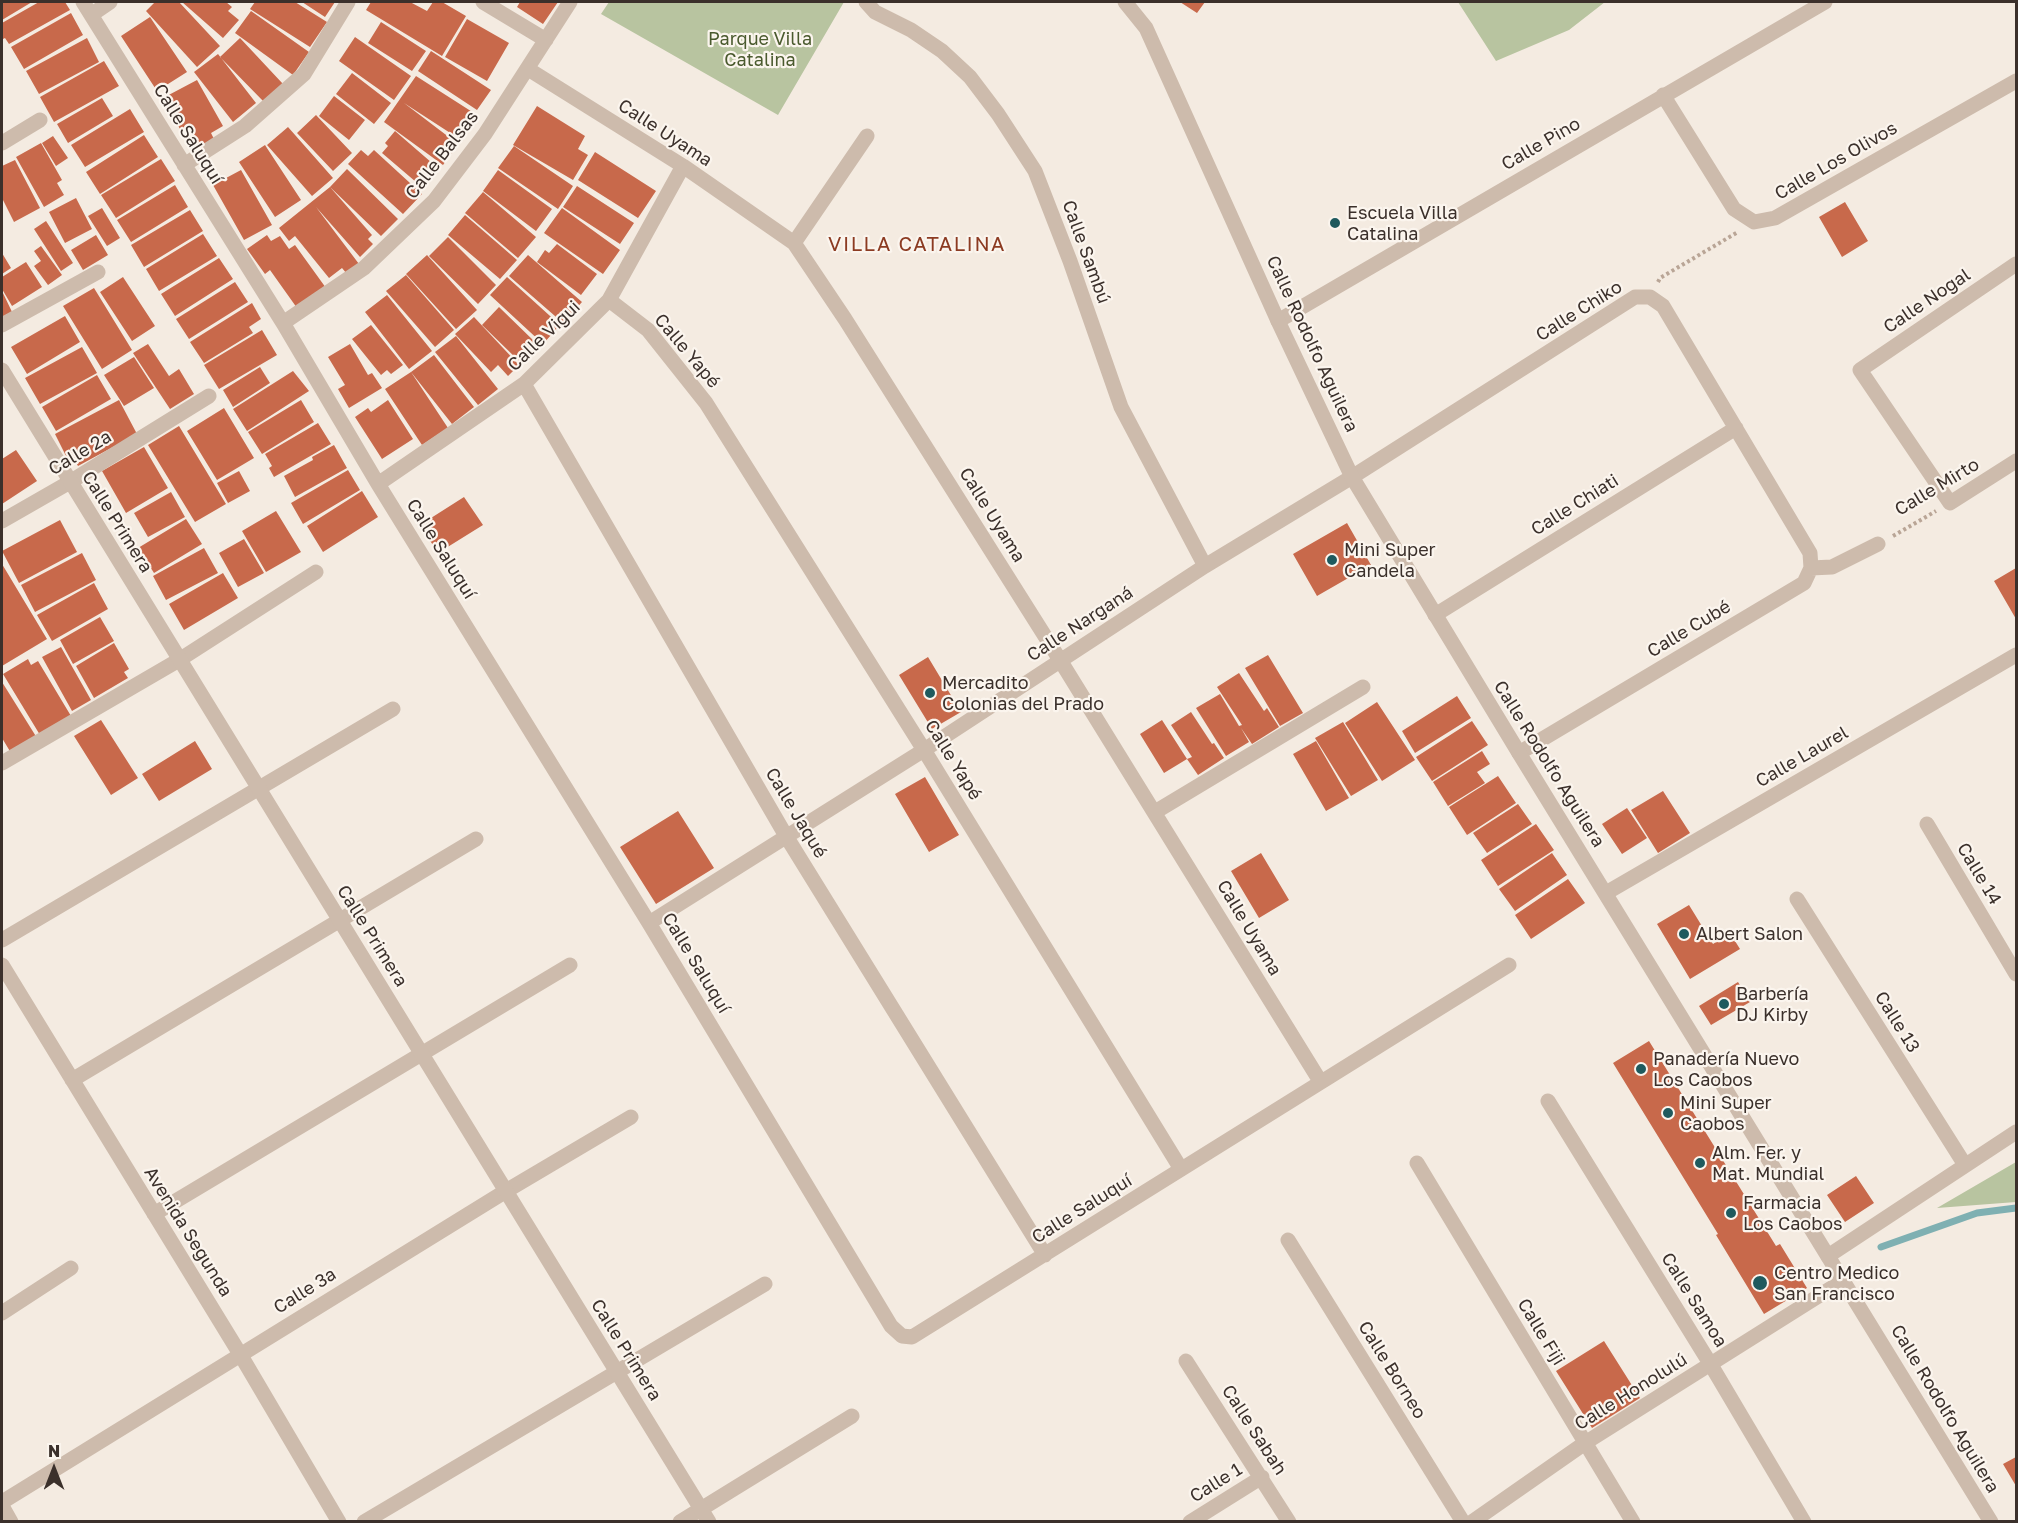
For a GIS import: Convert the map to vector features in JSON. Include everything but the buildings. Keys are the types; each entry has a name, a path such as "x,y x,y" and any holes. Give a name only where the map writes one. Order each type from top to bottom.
{"street":[{"path":"87,8 110,2"},
{"path":"184,165 245,126 304,74 348,2"},
{"path":"483,2 546,40"},
{"name":"Calle Balsas","path":"283,323 363,268 434,201 485,134 570,2"},
{"name":"Calle Sambú","path":"866,2 875,12 911,30 942,51 970,77 998,114 1035,171 1070,261 1121,407 1205,566"},
{"name":"Calle Rodolfo Aguilera","path":"1125,2 1146,27 1278,321 1352,477 1991,1521"},
{"name":"Calle Pino","path":"1278,321 1825,2"},
{"name":"Calle Saluquí","path":"87,8 283,323 378,484 649,923 891,1326 902,1336 912,1336 1045,1255 1320,1081 1509,965"},
{"name":"Calle Uyama","path":"528,69 683,166 794,243 845,319 1060,660 1320,1081"},
{"name":"Calle Los Olivos","path":"1754,222 1775,218 2016,81"},
{"path":"1663,95 1734,209 1754,222"},
{"path":"2,143 40,120"},
{"path":"794,243 867,136"},
{"name":"Calle Vigui","path":"378,484 524,384 609,300 683,166"},
{"name":"Calle Nogal","path":"1950,503 1860,370 2016,264"},
{"path":"2,325 98,272"},
{"name":"Calle Chiko","path":"1352,477 1635,297 1650,297 1663,306 1736,428 1810,553 1811,568"},
{"name":"Calle Yapé","path":"609,300 648,330 706,403 924,750 1181,1169"},
{"name":"Calle Primera","path":"2,370 705,1515"},
{"name":"Calle Jaqué","path":"524,384 786,836 1045,1255"},
{"name":"Calle 2a","path":"2,522 209,396"},
{"name":"Calle Chiati","path":"1435,615 1736,428"},
{"name":"Calle Mirto","path":"1950,503 2016,461"},
{"name":"Calle Narganá","path":"649,923 924,750 1205,566 1352,477"},
{"path":"1811,568 1832,567 1878,544"},
{"name":"Calle Cubé","path":"1519,753 1804,583 1811,568"},
{"path":"2,763 179,660 316,572"},
{"name":"Calle Laurel","path":"1606,892 2016,655"},
{"path":"1155,812 1362,687"},
{"path":"2,940 393,710"},
{"name":"Calle 14","path":"1927,824 2016,974"},
{"path":"72,1080 476,839"},
{"name":"Calle 13","path":"1797,899 1965,1165"},
{"name":"Avenida Segunda","path":"2,965 240,1354 339,1521"},
{"path":"154,1214 570,965"},
{"name":"Calle Samoa","path":"1548,1101 1712,1365 1803,1521"},
{"name":"Calle 3a","path":"2,1504 240,1354 631,1117"},
{"path":"1828,1256 2016,1132"},
{"name":"Calle Fiji","path":"1417,1163 1633,1521"},
{"name":"Calle Borneo","path":"1288,1240 1463,1521"},
{"path":"2,1313 71,1268"},
{"name":"Calle Honolulú","path":"1472,1521 1585,1443 1844,1280"},
{"path":"364,1521 765,1284"},
{"name":"Calle Sabah","path":"1186,1361 1289,1521"},
{"path":"680,1521 705,1515 852,1416"},
{"name":"Calle 1","path":"1190,1521 1262,1477"},
{"path":"2,1504 11,1521"}],"path":[{"path":"1650,297 1660,278 1754,222"},
{"name":"Calle Mirto","path":"1878,544 1950,503"}],"green space":[{"name":"Parque Villa Catalina","path":"609,2 844,2 778,115 601,14"},
{"path":"1458,2 1605,2 1569,30 1496,61"},
{"path":"2016,1162 2016,1202 1937,1208"}],"waterway":[{"path":"1881,1247 1977,1213 2016,1208"}],"place":[{"name":"Escuela Villa Catalina","path":"1335,223"},
{"name":"Mini Super Candela","path":"1332,560"},
{"name":"Mercadito Colonias del Prado","path":"930,693"},
{"name":"Albert Salon","path":"1684,934"},
{"name":"Barbería DJ Kirby","path":"1724,1004"},
{"name":"Panadería Nuevo Los Caobos","path":"1641,1069"},
{"name":"Mini Super Caobos","path":"1668,1113"},
{"name":"Alm. Fer. y Mat. Mundial","path":"1700,1163"},
{"name":"Farmacia Los Caobos","path":"1731,1213"},
{"name":"Centro Medico San Francisco","path":"1760,1283"}],"district":[{"name":"VILLA CATALINA","path":"917,245"}]}
